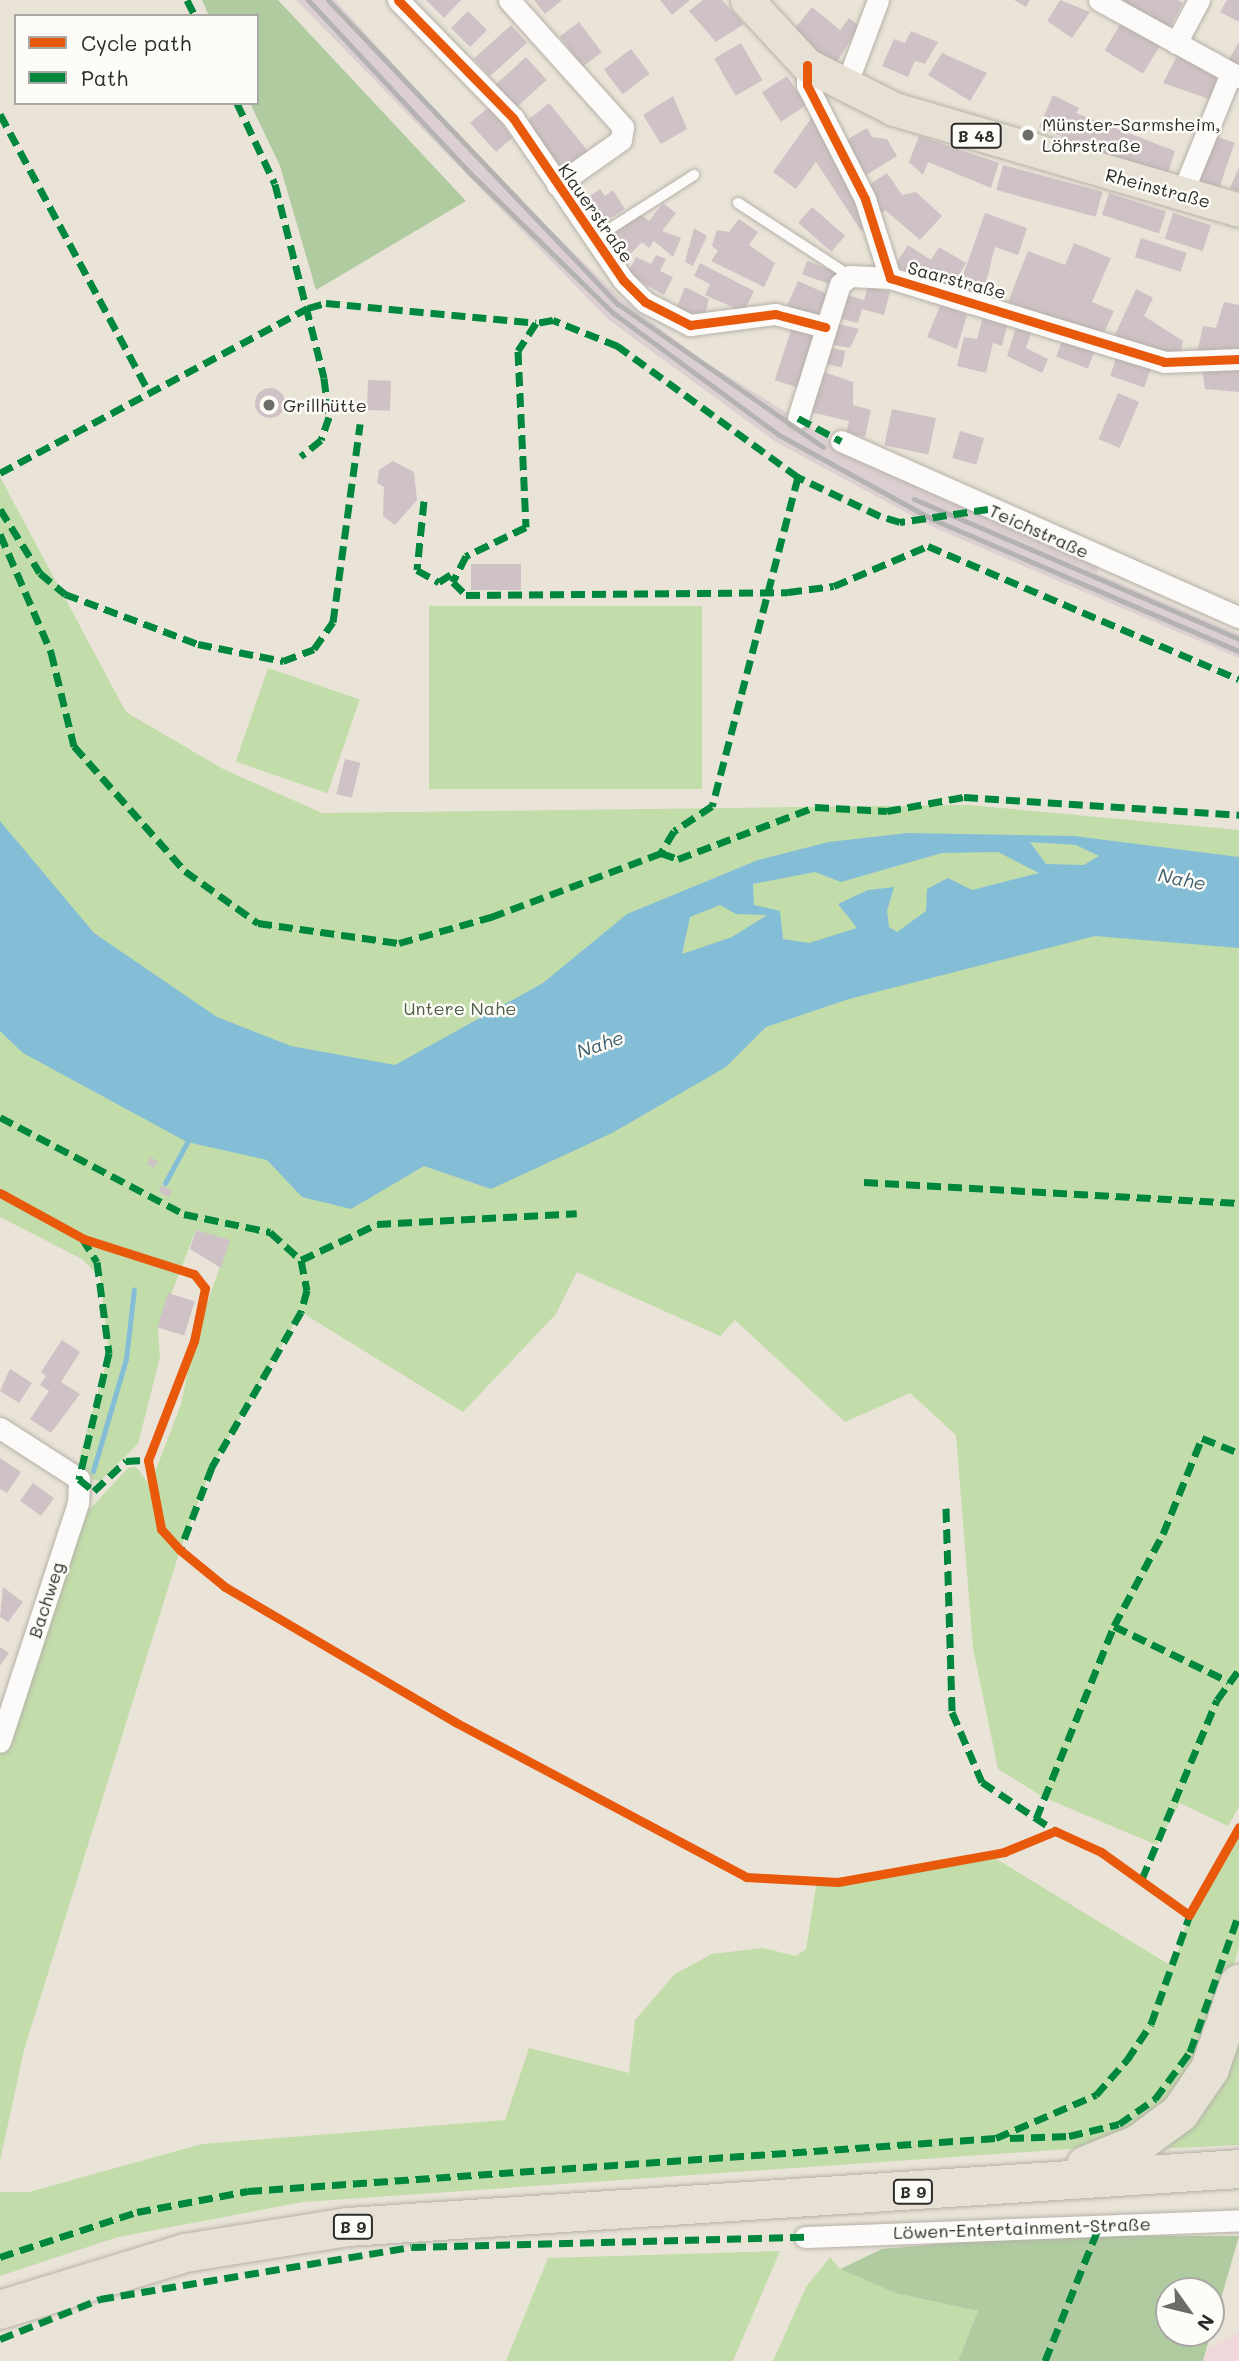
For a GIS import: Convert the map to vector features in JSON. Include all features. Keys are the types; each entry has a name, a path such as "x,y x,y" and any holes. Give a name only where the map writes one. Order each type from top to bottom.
{"highway":[{"path":"1086,2165 1138,2144 1180,2113 1210,2069 1239,1984"},
{"name":"B 9","path":"0,2287 177,2236 349,2208 1086,2165 1239,2167"},
{"name":"B 9","path":"0,2309 185,2253 348,2227 1239,2167"}],"main road":[{"name":"Rheinstraße","path":"747,0 807,65 845,88 894,109 1181,196 1239,210"}],"street":[{"name":"Klauerstraße","path":"398,0 513,118 633,292 681,323 775,314 825,327"},
{"path":"509,0 623,127 621,140 557,185"},
{"path":"845,88 878,0"},
{"path":"1099,0 1235,75 1181,196"},
{"path":"1176,44 1199,0"},
{"name":"Saarstraße","path":"807,65 807,85 865,199 890,278 1164,362 1239,359"},
{"path":"798,418 840,284 850,275 890,278"},
{"name":"Teichstraße","path":"841,441 1239,617"},
{"name":"Bachweg","path":"0,1428 79,1479 78,1503 3,1723 0,1742"},
{"name":"Löwen-Entertainment-Straße","path":"804,2237 1239,2220"}],"lane":[{"name":"Klauerstraße","path":"594,239 694,175"},
{"path":"738,203 850,275"}],"shaded area":[{"path":"296,0 335,0 483,163 621,299 701,359 833,442 1099,565 1097,573 1239,634 1239,658 935,528 776,442 609,320"},
{"path":"1239,2333 1239,2361 1203,2361 1208,2348 1225,2347 1225,2340"}],"green space":[{"path":"202,0 278,0 466,201 316,290 280,166 251,105 259,105 259,14 208,14"},
{"name":"Untere Nahe","path":"0,477 126,712 223,769 322,813 968,805 1239,830 1239,1807 1228,1826 1180,1803 1157,1845 1045,1798 998,1769 973,1648 956,1435 910,1393 845,1422 735,1320 720,1336 577,1272 556,1314 463,1412 301,1312 212,1467 180,1550 24,2050 0,2161 0,1748 88,1511 128,1468 136,1467 150,1485 181,1404 194,1341 229,1241 196,1230 158,1328 160,1357 138,1444 100,1481 93,1480 79,1459 109,1353 100,1277 82,1259 0,1217"},
{"path":"429,606 702,606 702,789 429,789"},
{"path":"268,668 360,700 327,793 236,762"},
{"path":"1239,1827 1239,1947 1212,2042 1178,2102 1098,2147 303,2202 118,2237 0,2276 0,2192 29,2192 202,2144 505,2120 529,2048 629,2073 635,2020 675,1974 712,1954 763,1948 796,1956 806,1949 817,1881 990,1855 1173,1967 1189,1915"},
{"path":"1239,2030 1239,2145 1152,2149"},
{"path":"1032,2236 1239,2236 1225,2285 1225,2277 1155,2277 1155,2347 1207,2347 1203,2361 958,2361 978,2311 895,2293 840,2269 882,2249"},
{"path":"780,2251 733,2361 506,2361 548,2258"},
{"path":"830,2257 840,2269 895,2293 978,2311 958,2361 773,2361 806,2287"}],"water":[{"name":"Nahe","path":"0,821 94,933 217,1017 291,1046 395,1065 543,983 627,914 758,860 829,842 907,833 1074,836 1239,857 1239,948 1095,936 849,999 766,1027 726,1067 612,1133 491,1189 424,1166 351,1209 302,1197 267,1160 187,1142 23,1053 0,1031","holes":["1030,842 1076,845 1099,856 1084,865 1046,864","998,852 1039,873 972,890 948,878 927,889 926,911 897,932 889,927 887,911 894,887 868,890 838,904 857,928 809,943 783,939 780,911 754,905 753,884 815,872 841,882 942,853","720,905 736,914 767,915 732,937 682,954 690,917"]}],"building":[{"path":"426,0 461,0 444,18"},
{"path":"534,0 562,0 545,14"},
{"path":"660,0 690,0 672,15"},
{"path":"703,0 722,0 744,24 716,42 689,11"},
{"path":"1014,0 1030,0 1026,7"},
{"path":"1060,0 1090,12 1072,38 1047,21"},
{"path":"1117,0 1178,0 1183,3 1169,29"},
{"path":"1227,0 1239,0 1239,22 1220,12"},
{"path":"812,7 840,30 849,18 859,26 834,67 792,32"},
{"path":"468,11 487,30 470,47 451,28"},
{"path":"579,22 602,52 583,67 560,36"},
{"path":"1121,23 1160,46 1143,74 1105,50"},
{"path":"511,25 527,43 490,76 474,58"},
{"path":"911,31 938,42 925,64 915,61 908,77 882,66 894,39 905,43"},
{"path":"1239,42 1239,67 1228,61"},
{"path":"741,43 762,80 736,96 714,58"},
{"path":"631,49 650,74 623,94 604,69"},
{"path":"942,53 987,73 970,101 928,75"},
{"path":"1177,56 1220,78 1209,99 1163,83"},
{"path":"526,57 547,80 516,108 495,85"},
{"path":"787,76 806,105 781,122 762,92"},
{"path":"1053,95 1079,108 1076,113 1175,151 1168,173 1058,142 1062,136 1039,127"},
{"path":"673,96 687,129 661,144 643,115"},
{"path":"549,103 589,152 565,171 525,123"},
{"path":"490,106 512,138 496,152 470,123"},
{"path":"815,113 866,216 862,232 816,162 796,189 773,172"},
{"path":"867,128 872,137 887,139 897,156 863,177 843,142"},
{"path":"1212,135 1235,143 1219,187 1197,179"},
{"path":"919,136 999,163 991,188 928,162 923,175 909,162"},
{"path":"1003,165 1102,192 1096,217 996,190"},
{"path":"1239,167 1239,192 1230,188"},
{"path":"887,173 902,195 916,192 942,216 920,240 885,210 880,215 866,187"},
{"path":"600,189 605,196 613,190 625,209 597,227 581,202"},
{"path":"1109,193 1166,212 1159,233 1102,215"},
{"path":"663,203 676,213 662,231 681,238 673,257 654,241 649,248 642,242 625,260 605,240 640,214 649,221"},
{"path":"812,207 845,236 831,252 798,223"},
{"path":"985,213 1027,228 1018,255 995,247 982,298 958,289"},
{"path":"1173,213 1211,225 1203,251 1165,239"},
{"path":"739,219 758,232 749,245 775,263 764,287 711,261 718,251 712,246 717,230 729,232"},
{"path":"694,228 707,236 693,266 685,262"},
{"path":"1141,238 1187,253 1180,272 1135,257"},
{"path":"1074,243 1111,258 1092,302 1114,311 1103,335 1008,302 1028,251 1065,265"},
{"path":"908,245 931,260 939,247 966,263 949,293 895,265"},
{"path":"656,255 666,259 660,271 673,277 664,295 627,274 636,257 651,264"},
{"path":"807,261 837,272 832,285 802,274"},
{"path":"700,263 754,291 744,312 705,295 710,284 694,276"},
{"path":"798,281 827,294 816,319 787,306"},
{"path":"868,286 890,292 884,315 862,309 858,323 838,318 844,294 864,300"},
{"path":"685,287 709,299 703,322 675,312"},
{"path":"1136,289 1153,298 1144,316 1183,341 1180,361 1113,339"},
{"path":"1224,302 1239,305 1239,355 1196,358 1203,326 1216,328"},
{"path":"941,304 967,315 957,349 927,337"},
{"path":"983,316 1008,322 1002,346 993,343 986,373 957,366 964,337 977,339"},
{"path":"1018,321 1033,327 1026,348 1048,359 1042,373 1007,356"},
{"path":"835,323 859,329 850,348 830,344"},
{"path":"793,324 818,332 799,388 775,380"},
{"path":"1064,336 1096,348 1088,369 1056,357"},
{"path":"828,347 846,351 842,368 824,364"},
{"path":"1118,353 1152,365 1144,387 1110,376"},
{"path":"1239,365 1239,392 1205,389 1202,369"},
{"path":"821,371 853,382 853,405 871,410 865,437 846,433 849,421 810,412"},
{"path":"368,380 391,381 390,411 367,410"},
{"name":"Grillhütte","path":"270,388 276,389 284,397 284,409 276,417 270,418 264,417 256,409 255,403 256,397 264,389"},
{"path":"1118,393 1139,402 1120,448 1098,439"},
{"path":"892,409 936,418 928,455 884,445"},
{"path":"960,431 984,438 976,465 952,458"},
{"path":"393,461 414,472 417,500 395,525 383,516 384,487 377,483 379,470"},
{"path":"471,564 521,564 521,590 471,590"},
{"path":"345,759 361,763 352,798 336,794"},
{"path":"151,1157 158,1162 153,1168 147,1163"},
{"path":"162,1185 172,1191 169,1197 158,1191"},
{"path":"196,1230 230,1240 221,1268 190,1249"},
{"path":"168,1293 195,1301 184,1336 157,1327"},
{"path":"62,1340 80,1352 61,1382 80,1394 51,1433 30,1419 49,1391 40,1385 46,1376 41,1372"},
{"path":"10,1369 32,1383 19,1403 0,1391"},
{"path":"0,1458 21,1472 7,1493 0,1489"},
{"path":"33,1483 54,1498 41,1516 20,1501"},
{"path":"3,1587 23,1602 8,1622 0,1617"},
{"path":"0,1647 9,1653 0,1666"}],"waterway":[{"path":"165,1183 190,1137"},
{"path":"93,1471 126,1359 134,1289"}],"railway":[{"path":"308,0 471,174 613,313 779,435 932,519 1239,651"},
{"path":"328,0 618,304 823,447"},
{"path":"914,499 1239,639"}],"marked path":[{"path":"187,0 194,14"},
{"path":"238,105 275,184 324,378 329,417 321,440 301,456"},
{"path":"0,114 149,392"},
{"path":"0,473 308,308 326,303 536,323"},
{"path":"988,509 900,522 880,516 798,477 618,346 553,320 536,323 518,351 526,527 466,556 453,582 466,595 788,592 834,586 928,546 1239,679"},
{"path":"798,418 841,441"},
{"path":"0,509 40,573 65,594 198,644 283,661 314,649 333,622 360,424"},
{"path":"798,477 712,806 674,831 661,853 678,859 815,807 887,811 964,797 1239,815"},
{"path":"424,501 417,570 439,582 456,571"},
{"path":"0,534 51,652 74,746 185,871 258,923 399,943 491,917 661,853"},
{"path":"0,1117 184,1214 270,1232 301,1260 307,1290 301,1312 212,1467 180,1550"},
{"path":"864,1182 1239,1203"},
{"path":"301,1260 377,1224 577,1213"},
{"path":"82,1238 97,1262 109,1353 79,1479 94,1491 126,1461 148,1460"},
{"path":"1036,1819 1114,1626 1163,1534 1202,1438 1239,1453"},
{"path":"946,1508 952,1712 982,1782 1057,1832"},
{"path":"1114,1626 1228,1681"},
{"path":"1142,1879 1217,1700 1239,1670"},
{"path":"0,2257 137,2212 248,2191 996,2138 1096,2095 1127,2060 1151,2024 1192,1909"},
{"path":"1010,2138 1069,2136 1119,2124 1155,2099 1190,2052 1239,1914"},
{"path":"1045,2361 1100,2224"},
{"path":"0,2339 100,2299 412,2247 805,2237"}],"cycle path":[{"path":"398,0 513,118 623,280 645,302 690,325 775,314 825,327"},
{"path":"807,65 807,85 865,199 890,278 1164,362 1239,359"},
{"path":"0,1193 84,1239 194,1274 205,1288 194,1341 148,1460 161,1529 180,1550 225,1587 455,1722 746,1877 838,1882 1004,1852 1055,1831 1101,1852 1189,1915 1239,1827"}],"place":[{"name":"Münster-Sarmsheim, Löhrstraße","path":"1028,135"},
{"name":"Grillhütte","path":"269,405"}]}
